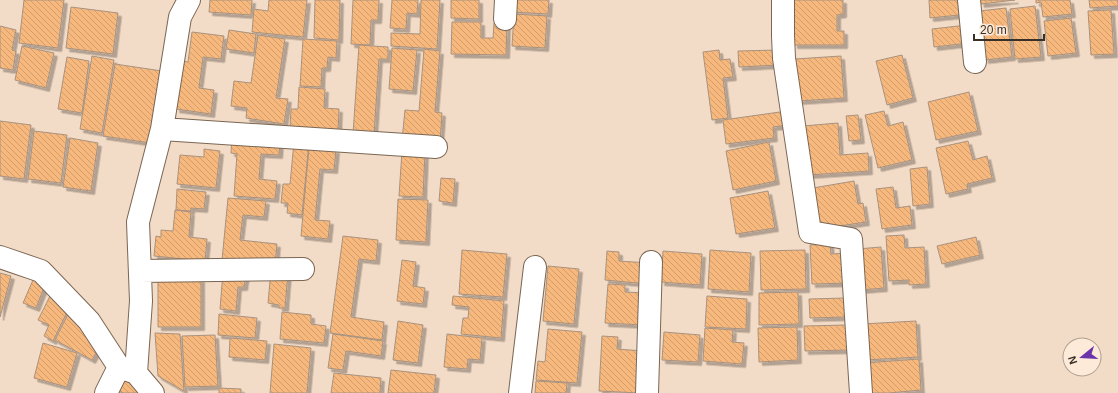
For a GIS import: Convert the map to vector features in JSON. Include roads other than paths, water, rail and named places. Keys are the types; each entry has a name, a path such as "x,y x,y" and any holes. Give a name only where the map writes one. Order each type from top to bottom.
{"street":[{"path":"106,393 128,370 141,301 138,222 162,129 180,17 190,0"},
{"path":"783,0 782,36 784,58 810,232 851,239 861,393"},
{"path":"969,0 975,62"},
{"path":"162,129 436,147"},
{"path":"0,257 41,271 89,321 128,370 153,393"},
{"path":"647,393 651,262"},
{"path":"520,393 535,267"},
{"path":"140,271 303,269"}]}
